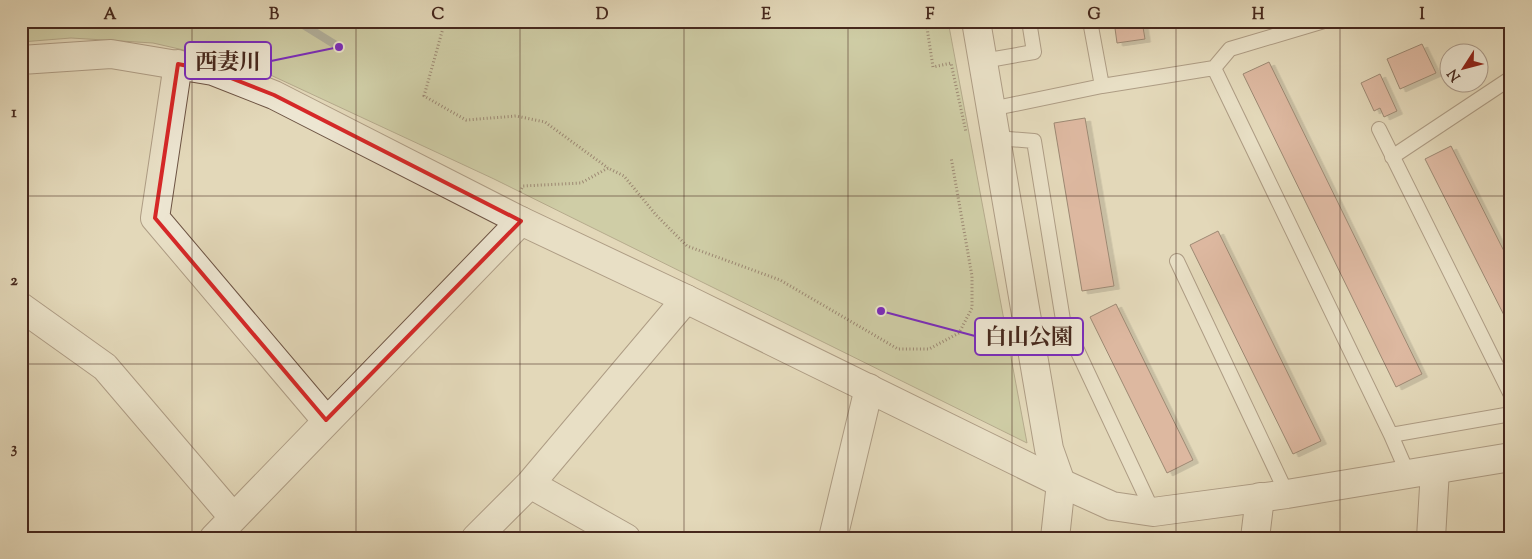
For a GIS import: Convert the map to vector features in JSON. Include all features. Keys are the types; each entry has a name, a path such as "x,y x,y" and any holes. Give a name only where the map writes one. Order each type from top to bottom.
{"street":[{"path":"976,21 1050,449 1061,484 1055,538"},
{"path":"21,60 111,54 212,71 274,95 515,218 869,388 1061,484 1112,506 1153,512 1287,494 1511,458"},
{"path":"178,64 155,218 326,420"},
{"path":"214,538 515,218"},
{"path":"476,538 530,484 686,299"},
{"path":"21,307 104,367 233,517"},
{"path":"833,538 869,388"},
{"path":"1431,538 1436,470"},
{"path":"530,484 626,538"},
{"path":"1255,538 1260,497"}],"lane":[{"path":"983,61 1034,52 1029,21"},
{"path":"1090,21 1102,86"},
{"path":"993,124 1102,86 1214,68 1230,49 1324,21"},
{"path":"1214,68 1408,474"},
{"path":"1392,157 1511,78"},
{"path":"993,124 1034,141 1063,320 1153,512"},
{"path":"1378,129 1511,395"},
{"path":"1177,261 1287,494"},
{"path":"1391,435 1511,414"}],"path":[{"path":"445,21 424,96 466,120 516,116 545,122 608,168 624,176 656,215 687,246 780,280 898,349 930,349 959,333 972,308 972,276 951,157"},
{"path":"926,21 933,67 950,63 966,134 993,124"},
{"path":"515,218 523,186 581,183 608,168"}],"highlighted area":[{"path":"178,64 213,71 274,95 521,221 326,420 155,218"}],"green space":[{"path":"21,21 948,21 1027,443 494,179 249,65 153,43 71,38 21,42"}],"building":[{"path":"1114,21 1142,21 1145,39 1117,43"},
{"path":"1422,44 1436,73 1400,89 1387,59"},
{"path":"1269,62 1422,374 1396,387 1243,74"},
{"path":"1380,74 1397,111 1384,117 1380,108 1374,111 1361,83"},
{"path":"1085,118 1114,286 1082,291 1054,123"},
{"path":"1451,146 1511,265 1511,329 1425,159"},
{"path":"1218,231 1321,441 1293,454 1190,245"},
{"path":"1116,304 1193,460 1167,473 1090,317"}],"waterway":[{"path":"297,21 339,47"}],"place":[{"name":"西妻川","path":"339,47"},
{"name":"白山公園","path":"881,311"}]}
